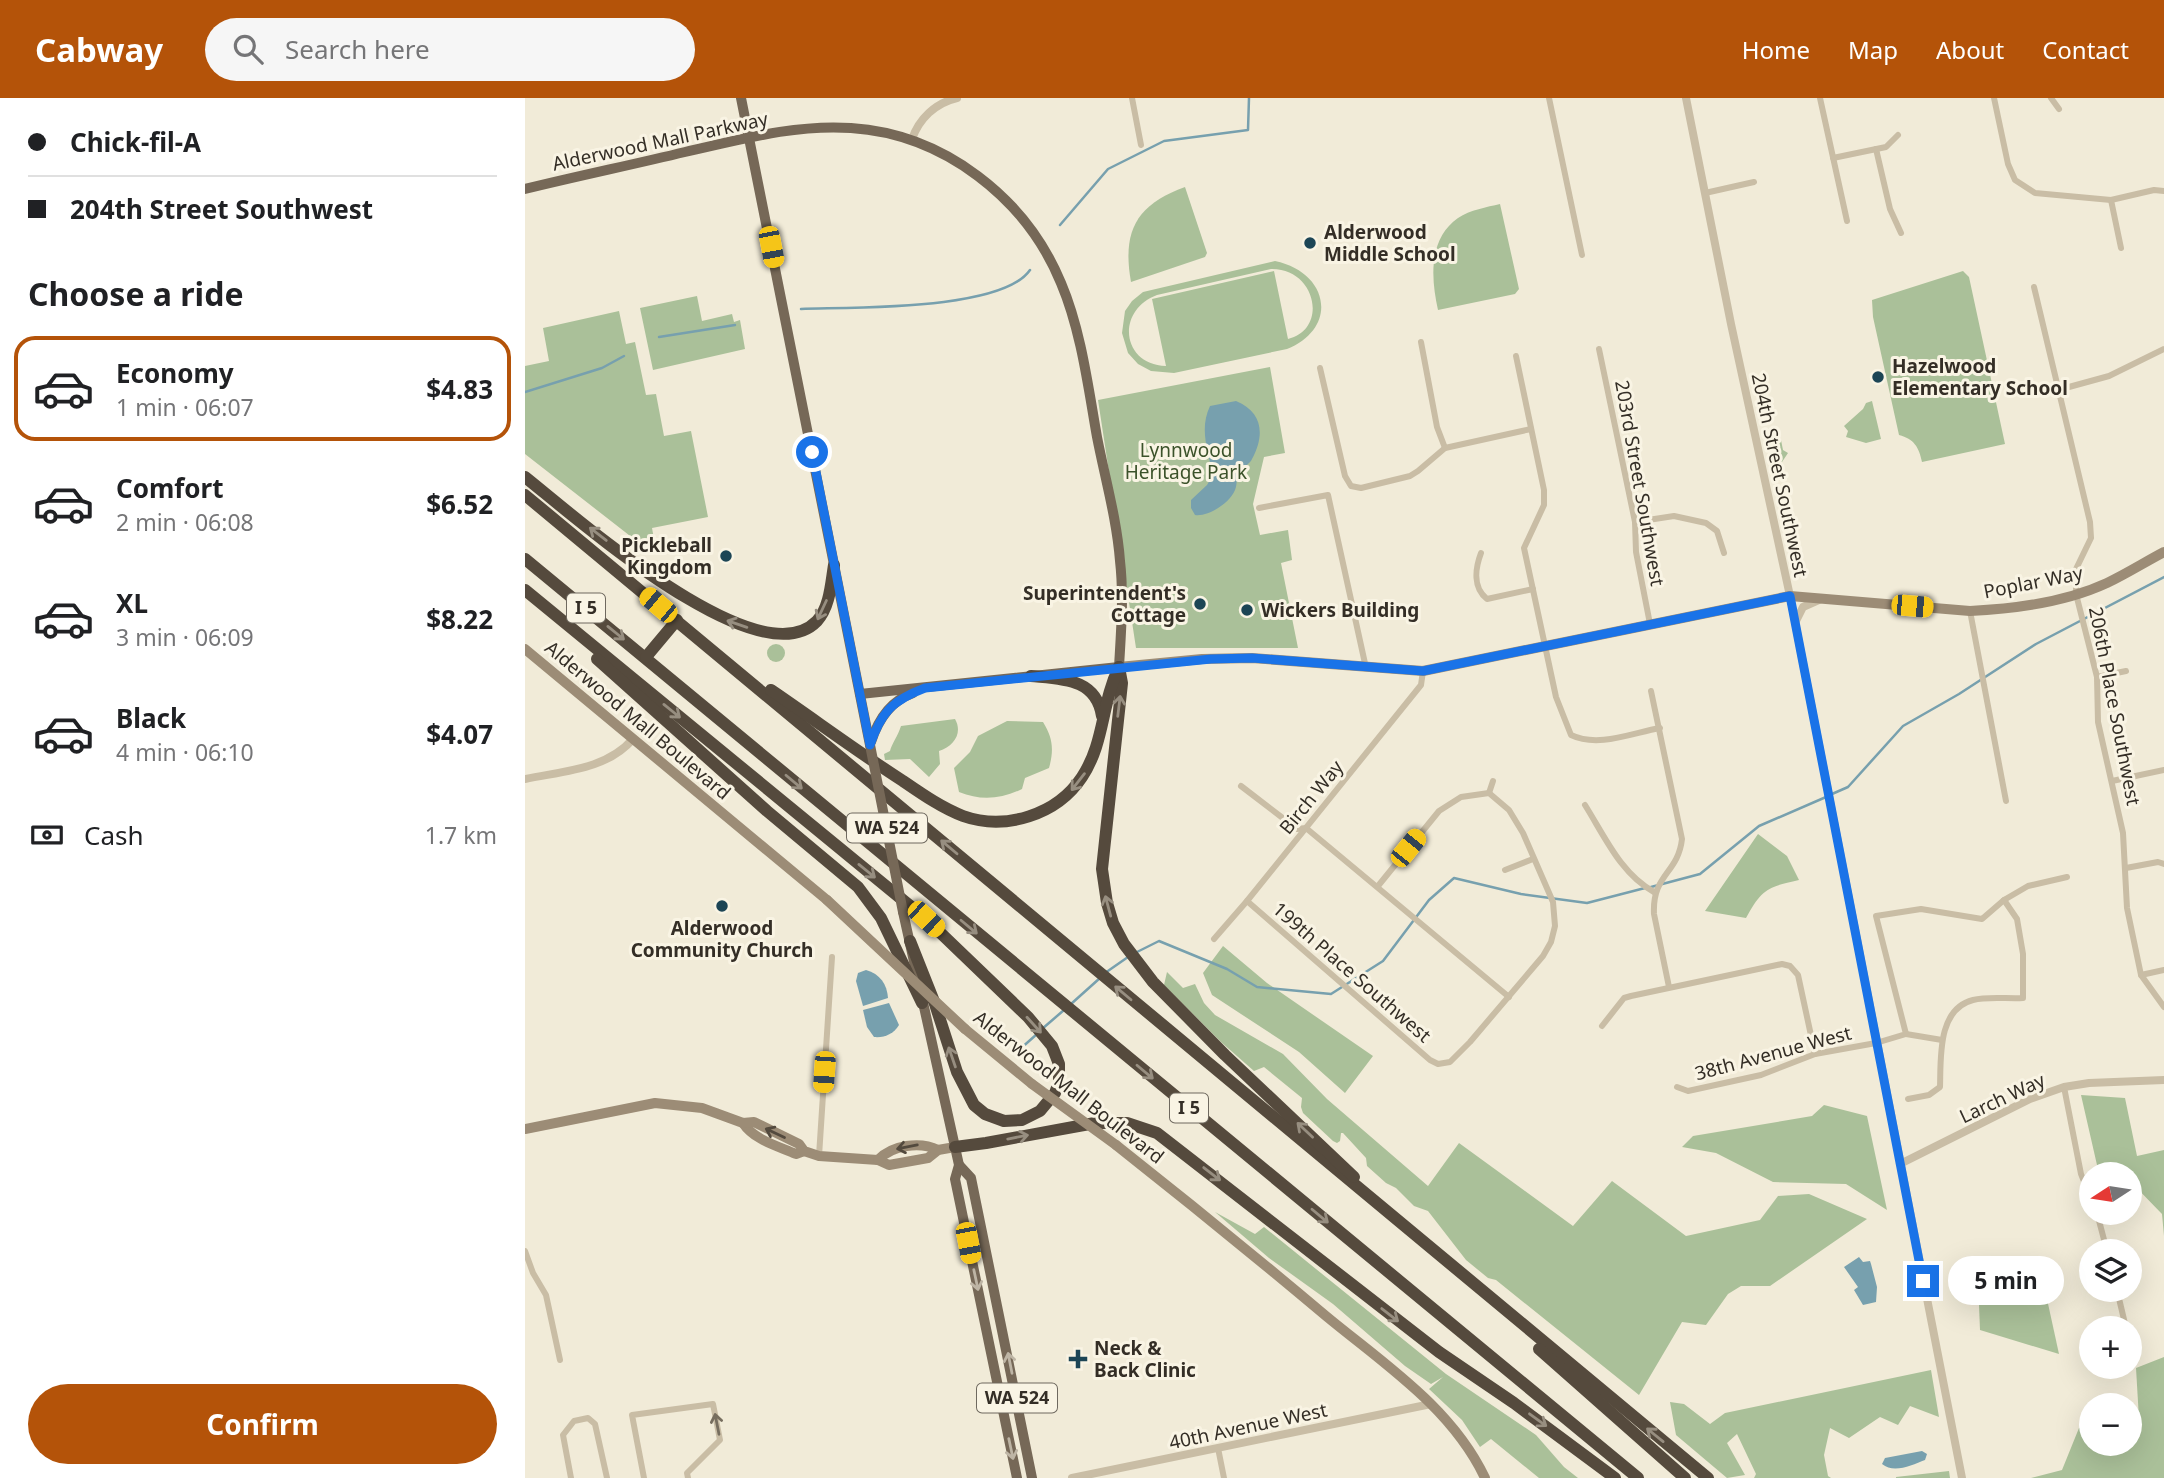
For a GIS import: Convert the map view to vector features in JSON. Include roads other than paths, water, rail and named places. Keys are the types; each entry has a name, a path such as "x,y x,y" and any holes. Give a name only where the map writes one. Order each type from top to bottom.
{"highway":[{"path":"525,477 673,590 723,619 749,628 792,633 817,622 827,603 834,565"},
{"name":"I 5","path":"525,495 1406,1230 1708,1478"},
{"name":"I 5","path":"525,559 1637,1478"},
{"path":"525,591 926,919 1028,1017 1052,1046 1059,1064 1059,1082 1055,1093 1040,1111 1022,1120 1004,1121 985,1114 974,1105 957,1072 935,1004 910,941"},
{"path":"525,591 653,710 858,887 891,936 922,1003"},
{"path":"646,657 677,620"},
{"path":"710,648 856,751 924,795 946,808 979,820 1016,820 1044,810 1056,803 1080,780 1098,746 1109,686 1119,667"},
{"path":"1119,667 1122,682 1102,869 1107,903 1118,934 1134,959 1153,982 1406,1230 1685,1478"},
{"path":"1031,676 1084,685 1098,700 1103,719"},
{"path":"955,1147 1095,1123 1127,1123 1157,1133 1430,1345 1615,1478"}],"main road":[{"name":"WA 524","path":"741,98 903,912 959,1166 955,1178 1017,1478"},
{"name":"Alderwood Mall Parkway","path":"525,189 748,138 814,127 852,128 912,139 959,163 986,181 1025,222 1048,255 1062,285 1082,363 1120,558 1122,586 1119,667"},
{"name":"Poplar Way","path":"860,694 1202,659 1252,658 1423,671 1790,596 1970,611 2018,607 2076,594 2105,584 2164,552"},
{"name":"Alderwood Mall Boulevard","path":"525,649 827,900 965,1029 1032,1084 1116,1145 1223,1230 1431,1404 1461,1438 1485,1478"},
{"path":"870,745 882,716 895,702 925,688"},
{"path":"525,1129 655,1102 702,1108 743,1123 749,1132 796,1154 804,1151 819,1156 878,1160 889,1165 928,1158 938,1150 955,1147"},
{"name":"WA 524","path":"959,1166 971,1178 1032,1478"}],"street":[{"path":"912,139 925,116 936,107 957,98"},
{"path":"1132,98 1141,145"},
{"path":"1549,98 1582,255"},
{"name":"204th Street Southwest","path":"1686,98 1790,596 1962,1478"},
{"path":"1820,98 1847,221"},
{"path":"1994,98 2008,164 2015,180 2035,193 2111,200 2154,190 2164,191"},
{"path":"2051,98 2059,109"},
{"path":"1833,158 1886,147 1898,135"},
{"path":"1876,149 1890,209 1901,233"},
{"path":"1705,193 1754,182"},
{"path":"2111,200 2121,248"},
{"name":"206th Place Southwest","path":"2033,287 2091,531 2076,569 2076,594 2097,677 2098,723 2123,832 2126,908 2141,975 2164,1007"},
{"path":"1422,342 1437,427 1445,448"},
{"name":"203rd Street Southwest","path":"1599,349 1635,522 1636,552 1650,624"},
{"path":"2058,390 2109,376 2164,349"},
{"path":"1516,356 1544,491 1544,505 1524,548 1556,697 1571,735 1582,740 1594,741 1660,728"},
{"path":"1319,368 1345,476 1351,486 1361,488 1410,475 1445,448 1531,429"},
{"path":"1259,508 1328,495 1366,668"},
{"path":"1635,522 1674,516 1706,523 1717,531 1724,553"},
{"path":"1481,553 1476,571 1477,582 1480,593 1487,599 1532,589"},
{"path":"1795,624 1803,607 1822,598"},
{"path":"1970,611 2006,801"},
{"name":"Birch Way","path":"1214,939 1422,685 1423,671"},
{"path":"2097,677 2126,671"},
{"path":"1651,691 1682,839 1677,859 1654,892 1654,914 1669,987"},
{"path":"525,779 596,765 619,753 633,739"},
{"path":"2112,781 2164,770"},
{"path":"1489,793 1493,781"},
{"path":"1241,786 1297,829 1306,828 1509,997 1543,956 1551,942 1555,926 1553,902 1523,833 1509,810 1489,793 1461,797 1439,811 1378,886"},
{"path":"1585,805 1627,872 1654,892"},
{"path":"1505,870 1533,859"},
{"path":"2126,868 2158,862 2164,864"},
{"path":"1942,1040 1906,1034 1876,916 1921,909 1982,919 2004,900 2028,886 2067,877"},
{"path":"1908,1099 1929,1095 1940,1087 1942,1040 1949,1020 1961,1005 1974,1000 2024,998 2023,954 2017,919 2004,900"},
{"name":"199th Place Southwest","path":"1247,901 1430,1060 1438,1064 1450,1062 1471,1042 1509,997"},
{"path":"819,1156 832,957"},
{"path":"1602,1026 1624,998 1774,965 1790,966 1795,970 1800,983 1815,1054"},
{"path":"2141,975 2164,970"},
{"name":"38th Avenue West","path":"1677,1087 1688,1091 1761,1075 1815,1054 1877,1043 1906,1034"},
{"name":"Larch Way","path":"1900,1164 2020,1104 2064,1087 2089,1083 2164,1080"},
{"path":"2064,1087 2079,1164"},
{"path":"525,1251 533,1273 546,1295 560,1360"},
{"path":"644,1478 632,1415 713,1404 720,1440 687,1474 688,1478"},
{"name":"40th Avenue West","path":"1072,1478 1431,1404"},
{"path":"571,1478 563,1435 574,1421 585,1418 594,1424 607,1478"},
{"path":"1218,1448 1224,1478"}],"water":[{"path":"1236,401 1252,411 1259,425 1256,450 1251,461 1239,473 1235,490 1228,500 1212,511 1195,515 1191,500 1207,485 1213,475 1205,440 1205,423 1210,406"},
{"path":"866,970 882,980 888,998 863,1006 856,981 858,973"},
{"path":"889,1003 899,1025 888,1035 874,1037 867,1027 863,1010"},
{"path":"1859,1257 1863,1262 1870,1261 1877,1287 1876,1302 1863,1305 1854,1290 1858,1287 1844,1267"},
{"path":"1922,1451 1927,1454 1925,1460 1909,1466 1892,1468 1882,1464 1885,1458"}],"waterway":[{"path":"1060,225 1108,169 1164,141 1248,130 1249,98"},
{"path":"801,309 888,307 958,300 989,293 1014,283 1030,270"},
{"path":"659,337 735,325"},
{"path":"525,392 602,368 624,356"},
{"path":"1832,794 1848,787 1903,726 1959,694 2036,644 2164,577"},
{"path":"1651,887 1700,874 1759,826 1826,797"},
{"path":"1137,952 1159,941 1227,969 1257,987 1331,994 1383,961 1429,900 1454,878 1521,894 1587,903 1645,888"},
{"path":"1105,973 1128,957"},
{"path":"1071,1004 1100,978"},
{"path":"1042,1029 1064,1010"},
{"path":"1019,1050 1037,1034"}],"place":[{"name":"Alderwood Middle School","path":"1310,243"},
{"name":"Hazelwood Elementary School","path":"1878,377"},
{"name":"Pickleball Kingdom","path":"726,556"},
{"name":"Superintendent's Cottage","path":"1200,604"},
{"name":"Wickers Building","path":"1247,610"},
{"name":"Alderwood Community Church","path":"722,906"},
{"name":"Neck & Back Clinic","path":"1078,1359"}],"park label":[{"name":"Lynnwood Heritage Park","path":"1186,461"}]}
